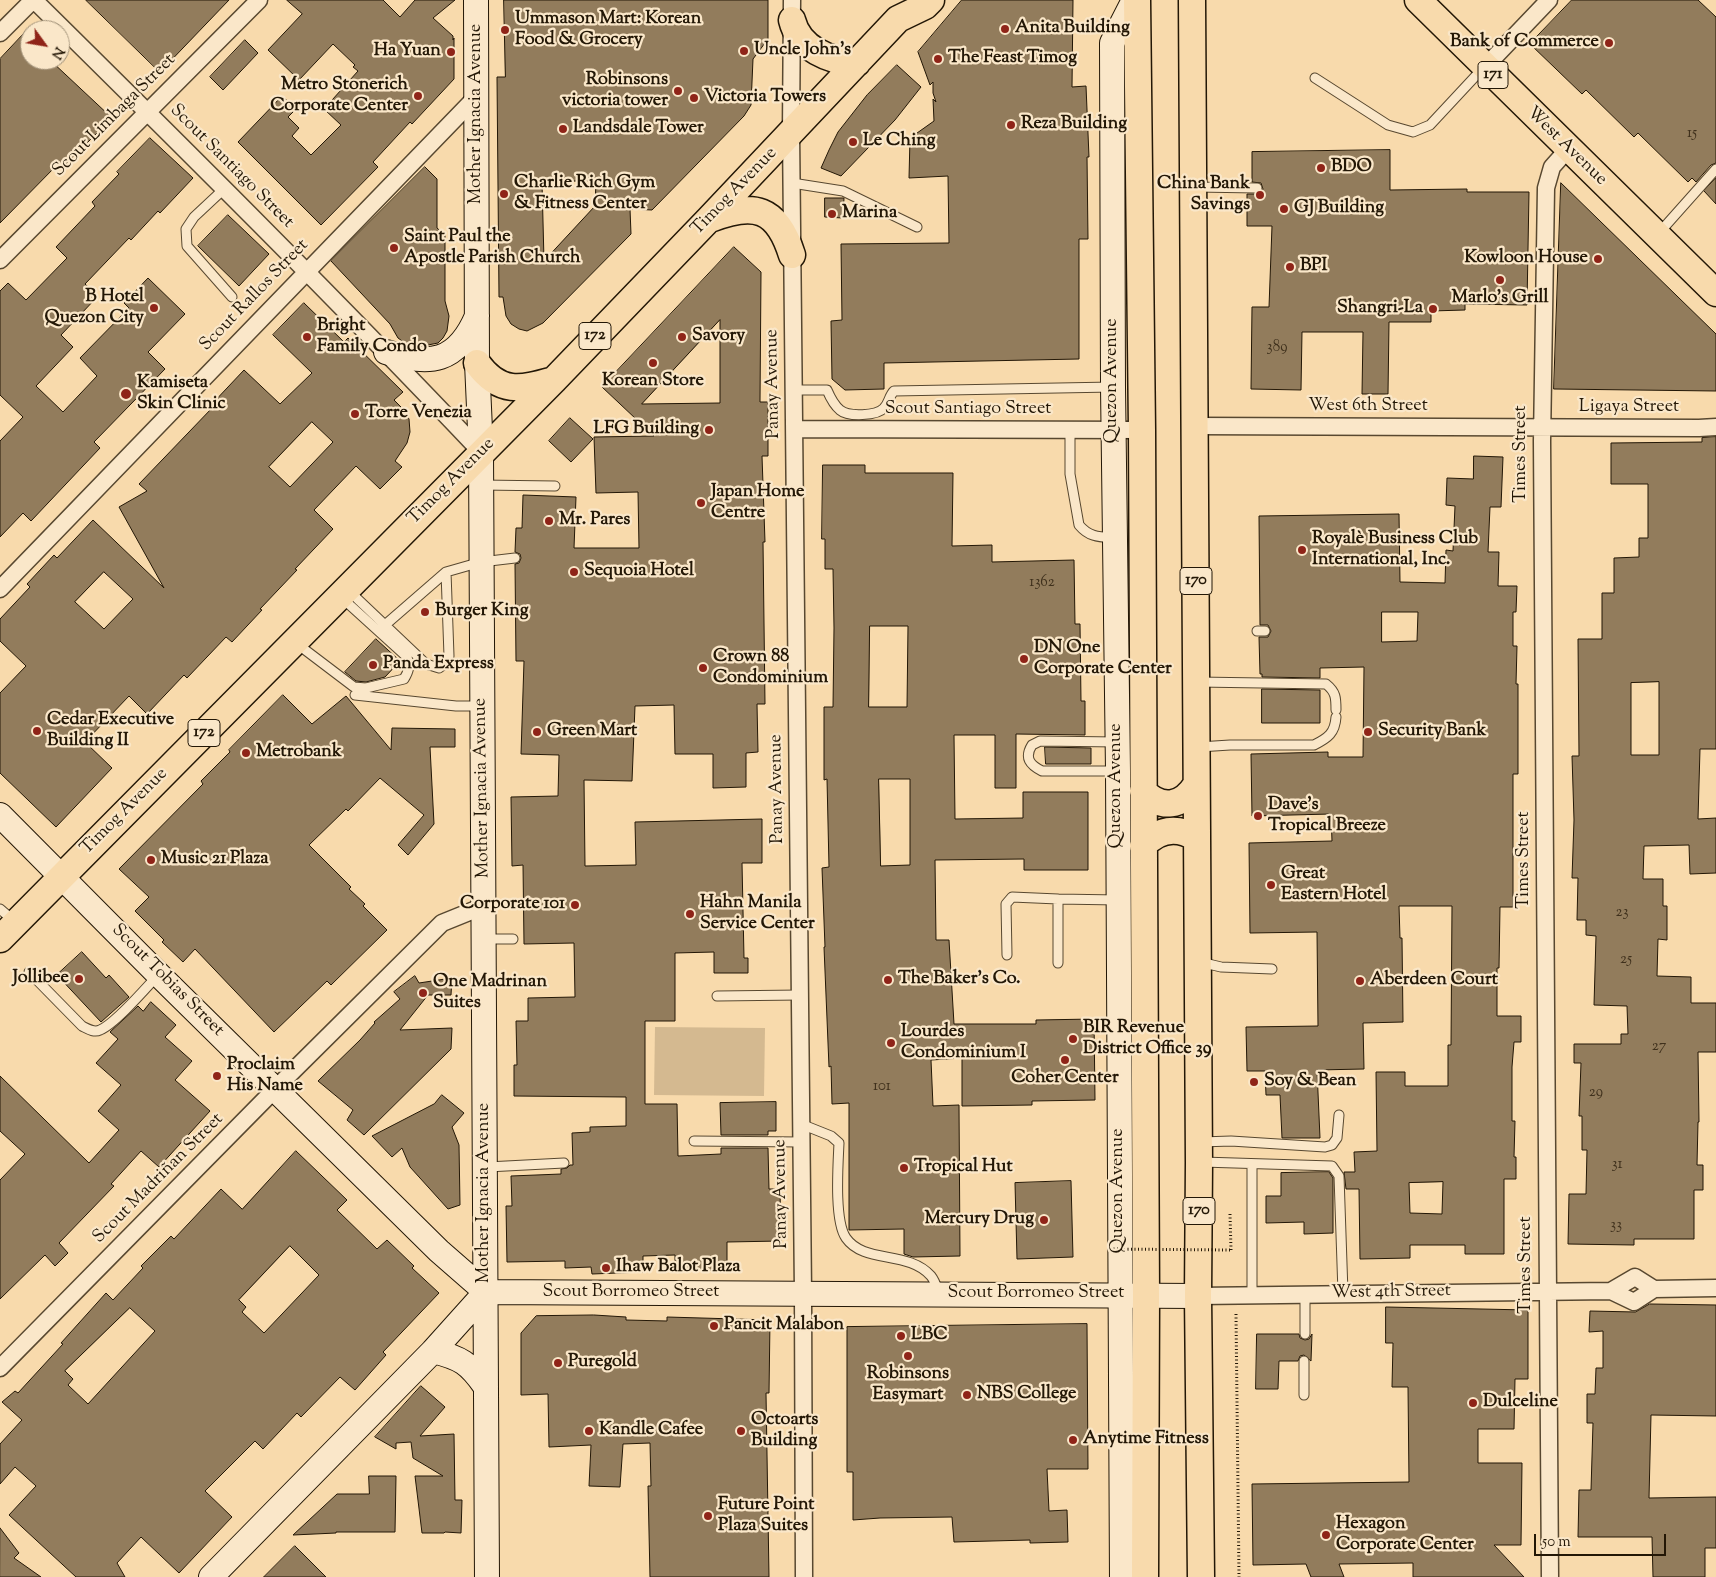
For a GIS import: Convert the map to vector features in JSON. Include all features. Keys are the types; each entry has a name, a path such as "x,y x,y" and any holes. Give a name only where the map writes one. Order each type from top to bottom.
{"main road":[{"name":"Timog Avenue","path":"5,923 62,877 554,380 857,62 902,9 926,6 931,0"},
{"name":"Quezon Avenue","path":"1136,0 1142,430 1146,1296 1145,1577"},
{"name":"170","path":"1192,0 1201,1577"},
{"name":"West Avenue","path":"1418,0 1484,67 1716,293"},
{"path":"792,10 793,26 802,38 818,53 841,62 857,62"},
{"path":"709,219 744,209 764,214 781,229 792,255"},
{"path":"477,364 488,377 509,387 526,387 554,380"},
{"path":"1143,791 1150,798 1158,802 1176,803 1191,793 1196,785"},
{"path":"1143,846 1156,834 1172,830 1189,833 1196,838"}],"street":[{"path":"0,33 33,0"},
{"name":"Scout Santiago Street","path":"33,0 225,188 481,452"},
{"name":"Scout Limbaga Street","path":"0,260 259,0"},
{"name":"Mother Ignacia Avenue","path":"476,0 477,364 481,452 487,1577"},
{"name":"Quezon Avenue","path":"1122,1577 1112,43 1136,0"},
{"path":"1484,67 1549,0"},
{"name":"Panay Avenue","path":"792,10 791,132 803,1293 804,1577"},
{"name":"Scout Rallos Street","path":"0,589 477,96"},
{"name":"Times Street","path":"1550,1577 1542,427 1546,188 1552,167 1568,149"},
{"path":"386,352 426,361 445,355 464,340 477,314"},
{"name":"West 6th Street","path":"1195,426 1542,427"},
{"name":"Ligaya Street","path":"1542,427 1716,427"},
{"name":"Scout Santiago Street","path":"795,430 1142,430"},
{"name":"Scout Tobias Street","path":"0,815 439,1251 486,1292"},
{"name":"Scout Madriñan Street","path":"0,1368 442,923 484,906"},
{"name":"West 4th Street","path":"1172,1296 1611,1291 1634,1302 1654,1289 1716,1288"},
{"path":"211,1577 433,1351 486,1292"},
{"name":"Scout Borromeo Street","path":"486,1292 1120,1294 1172,1296"},
{"path":"433,1351 450,1355 472,1367 485,1386"}],"lane":[{"path":"1315,78 1388,125 1413,132 1430,125 1484,67"},
{"path":"1657,235 1716,169"},
{"path":"792,183 843,191 917,227"},
{"path":"1193,187 1257,188"},
{"path":"225,188 194,217 186,229 187,246 232,296"},
{"path":"794,390 827,390 832,401 840,410 851,414 880,411 885,408 890,394 894,391 1113,387"},
{"path":"1070,430 1070,474 1080,525 1084,532 1095,537 1115,538"},
{"path":"481,485 555,486"},
{"path":"385,625 446,572 481,562 515,558"},
{"path":"343,592 385,625 426,664 439,668 446,663 449,656 446,572"},
{"path":"294,642 354,686 366,688 404,679 409,664 407,658 343,592"},
{"path":"1196,682 1326,684 1332,689 1336,697 1335,728 1332,734 1325,740 1314,745 1196,747"},
{"path":"355,695 456,706 481,706"},
{"path":"1117,742 1040,741 1032,745 1027,755 1029,763 1042,771 1118,771"},
{"path":"1007,955 1006,904 1012,897 1118,900"},
{"path":"1058,899 1058,963"},
{"path":"484,939 513,939"},
{"path":"1198,961 1221,967 1272,969"},
{"path":"29,972 82,1026 90,1031 99,1031 111,1023 159,975"},
{"path":"717,996 800,995"},
{"path":"1199,1152 1231,1141 1332,1146 1337,1138 1339,1116"},
{"path":"801,1124 831,1136 838,1143 839,1216 845,1237 855,1247 869,1253 914,1262 932,1277 939,1294"},
{"path":"694,1141 801,1142"},
{"path":"1199,1152 1252,1164 1332,1166 1339,1176 1343,1293"},
{"path":"485,1167 564,1163"},
{"path":"1252,1164 1252,1294"},
{"path":"1305,1294 1305,1334"},
{"path":"1304,1361 1304,1395"}],"path":[{"path":"1110,1249 1231,1250 1230,1214"},
{"path":"1236,1314 1239,1577"}],"shaded area":[{"path":"655,1027 765,1028 764,1096 654,1095"}],"building":[{"path":"86,0 229,0 160,72"},
{"path":"287,0 383,0 400,17 415,0 455,0 433,18 453,36 453,40 454,38 454,79 373,162 378,167 321,225 238,142 282,96 296,109 288,117 299,128 292,136 311,155 341,125 324,109 358,71 353,67 355,65 333,44 299,80 268,50 302,14"},
{"path":"504,0 768,0 768,39 753,59 751,105 744,116 652,210 630,209 631,234 543,323 527,331 511,324 506,316 503,297 499,297 497,77 505,77","holes":["596,181 595,206 544,261 542,182"]},
{"path":"962,0 1073,0 1072,87 1086,86 1089,157 1087,157 1088,239 1079,239 1079,359 884,363 884,389 845,390 832,379 831,321 842,320 841,244 949,243 948,176 909,178 910,138 934,121 933,99 936,102 933,93 933,82 930,85 918,52"},
{"path":"1572,0 1698,0 1716,17 1716,163 1711,165 1696,182 1692,178 1688,182 1638,133 1634,137 1586,90 1582,94 1530,44"},
{"path":"20,38 20,70 61,70 112,118 60,170 56,166 0,223 0,59"},
{"path":"245,40 258,53 223,90 210,77"},
{"path":"897,65 921,87 895,120 841,176 821,168 838,132 867,95"},
{"path":"150,138 193,178 160,213 158,211 131,240 129,238 85,284 98,296 61,335 73,347 36,386 63,412 97,376 80,358 129,308 124,303 148,278 185,314 148,352 165,369 94,442 100,448 31,521 23,513 0,537 0,441 23,417 0,395 0,291 8,283 26,300 67,258 56,247 95,206 92,202 119,174 117,172"},
{"path":"1390,150 1390,190 1467,189 1467,192 1529,192 1527,305 1465,304 1465,310 1431,311 1431,322 1389,322 1388,394 1362,394 1363,332 1302,332 1301,390 1251,389 1252,307 1269,307 1272,226 1247,226 1247,194 1260,194 1263,189 1261,183 1252,182 1252,152"},
{"name":"Saint Paul the Apostle Parish Church","path":"425,167 437,179 437,228 445,235 445,301 449,316 447,331 443,338 438,343 428,345 405,343 398,338 390,324 331,261"},
{"path":"1716,178 1716,204 1704,191"},
{"name":"Kowloon House","path":"1561,183 1716,334 1716,391 1554,389"},
{"path":"825,198 844,198 843,218 825,217"},
{"path":"228,215 269,254 239,286 198,246"},
{"path":"734,247 761,272 760,402 768,402 768,456 762,456 765,542 763,542 765,704 757,704 758,752 746,753 746,787 713,788 713,754 675,754 674,705 635,706 632,781 584,780 585,866 636,865 635,822 762,819 762,863 742,863 744,958 748,958 748,973 714,973 714,952 675,953 675,1021 645,1021 645,1104 677,1104 678,1156 721,1154 721,1148 768,1148 769,1189 780,1189 781,1241 727,1242 727,1270 675,1271 675,1255 643,1256 643,1272 592,1274 591,1267 565,1268 565,1261 507,1262 506,1206 512,1206 511,1176 561,1174 561,1169 573,1165 572,1133 590,1132 590,1127 626,1126 626,1097 514,1096 514,1065 517,1065 516,1021 528,1021 528,998 575,997 574,943 524,944 523,865 512,866 511,797 558,796 559,755 521,754 524,661 516,661 515,564 519,563 521,558 520,554 515,552 516,528 522,528 523,495 576,497 574,548 639,548 638,492 596,493 594,437 654,436 602,387","holes":["720,320 720,403 642,404"]},
{"path":"304,303 344,342 348,338 403,392 394,400 409,419 410,432 407,443 395,461 402,467 380,489 356,466 314,510 333,529 295,569 297,570 232,642 226,637 187,678 184,675 147,714 129,696 85,742 112,768 56,827 0,773 0,693 26,666 0,641 0,619 30,587 27,584 54,555 57,558 93,520 164,588 119,507 147,491 139,484 213,407 211,405 244,370 280,404 312,373 273,335","holes":["312,422 333,442 290,487 269,467","104,572 133,599 104,629 75,602"]},
{"path":"570,418 593,439 571,462 549,441"},
{"path":"1716,437 1716,749 1700,749 1698,819 1716,818 1716,873 1690,874 1689,845 1644,846 1643,879 1663,879 1663,906 1667,906 1667,940 1658,939 1657,976 1691,977 1691,1003 1716,1003 1716,1052 1698,1052 1699,1122 1697,1165 1703,1165 1703,1190 1694,1190 1694,1239 1634,1239 1634,1245 1568,1244 1569,1194 1586,1194 1587,1150 1582,1150 1582,1116 1579,1116 1581,1063 1574,1063 1574,1044 1621,1044 1621,1034 1628,1034 1627,1006 1594,1005 1596,936 1586,935 1586,920 1577,920 1578,878 1572,878 1574,820 1572,756 1579,756 1578,639 1602,639 1602,593 1614,593 1614,558 1639,557 1639,538 1648,538 1648,484 1611,484 1611,443 1702,442 1702,438","holes":["1659,682 1659,755 1631,755 1631,683"]},
{"path":"1474,456 1503,457 1501,507 1490,507 1488,552 1499,552 1498,586 1517,586 1516,612 1513,612 1513,646 1517,646 1518,774 1513,774 1513,907 1500,907 1499,968 1497,968 1497,1016 1521,1016 1521,1042 1514,1042 1512,1067 1512,1121 1515,1121 1514,1157 1516,1157 1516,1179 1504,1179 1504,1254 1465,1254 1465,1245 1410,1245 1410,1258 1360,1259 1359,1189 1346,1189 1344,1172 1355,1172 1354,1152 1377,1151 1376,1072 1405,1072 1405,1086 1448,1086 1448,1045 1451,1045 1452,906 1399,906 1400,938 1402,938 1403,1022 1363,1023 1364,1069 1317,1070 1320,1138 1282,1138 1280,1095 1266,1095 1265,1071 1247,1071 1246,1027 1318,1026 1317,932 1250,933 1249,843 1332,841 1331,814 1252,816 1251,754 1328,752 1328,757 1363,757 1364,667 1320,668 1320,678 1262,677 1262,674 1260,674 1259,637 1268,637 1271,631 1268,625 1260,625 1259,516 1399,514 1400,582 1445,583 1446,550 1453,551 1455,506 1446,505 1447,478 1473,479","holes":["1382,612 1418,612 1417,641 1382,642","1443,1182 1442,1214 1410,1213 1409,1183"]},
{"path":"823,465 865,465 865,473 953,473 952,546 992,545 992,562 1074,560 1075,624 1080,624 1081,701 1085,701 1085,735 1016,734 1016,788 995,788 995,735 954,735 955,819 1023,818 1023,792 1088,792 1088,870 1024,870 1024,859 935,860 936,940 949,940 954,1024 1036,1024 1036,1020 1094,1019 1095,1100 1032,1101 1032,1105 962,1106 962,1058 931,1060 933,1106 959,1105 960,1256 913,1257 904,1254 904,1229 849,1230 849,1103 832,1104 824,947 822,868 829,867 827,779 824,780 824,707 833,707 834,628 833,569 825,569 825,539 822,539","holes":["870,626 908,626 907,707 869,707","879,779 910,779 910,865 881,866"]},
{"name":"Panda Express","path":"376,639 400,661 385,677 366,682 356,681 345,672"},
{"path":"1262,689 1320,690 1320,723 1262,723"},
{"path":"283,695 312,724 346,696 391,750 392,728 455,729 455,747 430,747 434,824 408,855 398,845 424,815 380,778 348,811 346,809 309,845 351,887 349,889 365,904 363,906 387,930 331,985 327,981 274,1032 195,949 183,962 162,942 164,940 135,911 149,897 119,869 203,784 201,781"},
{"path":"1045,747 1091,748 1091,764 1046,764"},
{"path":"82,952 106,978 109,975 129,997 101,1022 57,975"},
{"path":"415,976 419,983 452,978 451,995 428,995 400,1030 452,1028 451,1049 364,1135 347,1120 353,1110 318,1081 360,1040 374,1022 400,999 394,992"},
{"path":"151,1002 176,1025 165,1037 192,1061 175,1080 210,1111 159,1167 141,1151 111,1184 114,1186 59,1243 68,1253 55,1266 45,1255 0,1299 0,1180 25,1154 0,1131 0,1076 89,1163 119,1130 98,1111 121,1085 96,1063 118,1039 110,1032 138,1006 143,1011"},
{"path":"442,1095 464,1113 452,1127 459,1145 460,1205 448,1209 410,1167 402,1148 392,1157 372,1136 434,1104"},
{"path":"776,1102 776,1131 768,1131 768,1135 721,1135 720,1103"},
{"path":"296,1151 347,1200 337,1210 377,1249 387,1240 414,1266 412,1268 439,1293 383,1352 386,1355 355,1390 340,1377 301,1417 297,1413 263,1449 255,1441 205,1491 232,1517 179,1573 141,1537 117,1563 125,1577 76,1577 9,1515 36,1486 15,1467 0,1484 0,1444 22,1420 2,1402 15,1391 18,1393 106,1293 113,1300 143,1268 141,1266 171,1236 174,1239 221,1189 242,1209","holes":["290,1246 319,1275 264,1333 242,1312 246,1307 239,1300","130,1308 155,1331 88,1404 68,1385 73,1379 65,1371"]},
{"path":"1329,1172 1333,1178 1333,1233 1304,1234 1304,1222 1266,1223 1266,1196 1281,1196 1281,1173"},
{"name":"Mercury Drug","path":"1071,1181 1073,1257 1017,1259 1015,1183"},
{"path":"1650,1304 1716,1305 1716,1416 1651,1415 1649,1498 1716,1497 1716,1548 1705,1548 1705,1577 1653,1577 1652,1537 1578,1537 1579,1490 1591,1490 1593,1423 1587,1423 1587,1394 1595,1394 1596,1368 1603,1368 1603,1331 1589,1332 1590,1311 1635,1312"},
{"path":"1386,1307 1528,1310 1528,1379 1515,1379 1514,1429 1478,1429 1478,1463 1522,1463 1521,1545 1494,1545 1524,1577 1413,1577 1413,1563 1339,1564 1344,1577 1311,1577 1306,1564 1253,1565 1252,1484 1409,1482 1408,1387 1392,1387 1393,1343 1386,1343"},
{"path":"594,1315 626,1317 626,1320 667,1321 667,1317 770,1320 769,1393 766,1393 769,1577 650,1577 648,1486 651,1486 650,1443 623,1444 620,1487 589,1486 591,1445 549,1447 548,1394 521,1395 521,1333 536,1316"},
{"name":"NBS College","path":"1087,1324 1088,1469 1047,1469 1049,1511 1067,1510 1068,1542 1030,1543 1030,1540 954,1542 952,1517 853,1520 853,1472 847,1472 847,1327"},
{"path":"1257,1334 1299,1334 1300,1338 1305,1340 1309,1339 1312,1334 1311,1361 1304,1355 1300,1356 1298,1361 1279,1361 1278,1389 1256,1389"},
{"path":"421,1386 445,1407 420,1436 454,1434 455,1500 462,1500 461,1533 422,1533 415,1476 443,1476 413,1458 411,1442 396,1443 396,1449 375,1437"},
{"path":"369,1476 396,1476 395,1532 336,1532 293,1535 337,1494 369,1494"},
{"path":"0,1528 19,1553 14,1558 41,1577 0,1577"},
{"path":"295,1546 326,1577 264,1577"}],"place":[{"name":"Anita Building","path":"1005,29"},
{"name":"Ummason Mart: Korean Food & Grocery","path":"505,30"},
{"name":"Bank of Commerce","path":"1609,43"},
{"name":"Uncle John's","path":"744,51"},
{"name":"Ha Yuan","path":"451,52"},
{"name":"The Feast Timog","path":"938,59"},
{"name":"Robinsons victoria tower","path":"678,91"},
{"name":"Metro Stonerich Corporate Center","path":"418,96"},
{"name":"Victoria Towers","path":"694,98"},
{"name":"Reza Building","path":"1011,125"},
{"name":"Landsdale Tower","path":"563,129"},
{"name":"Le Ching","path":"853,142"},
{"name":"BDO","path":"1321,168"},
{"name":"Charlie Rich Gym & Fitness Center","path":"504,194"},
{"name":"China Bank Savings","path":"1260,195"},
{"name":"GJ Building","path":"1284,209"},
{"name":"Marina","path":"832,214"},
{"name":"Saint Paul the Apostle Parish Church","path":"394,248"},
{"name":"Kowloon House","path":"1598,259"},
{"name":"BPI","path":"1290,267"},
{"name":"Marlo's Grill","path":"1500,280"},
{"name":"B Hotel Quezon City","path":"154,308"},
{"name":"Shangri-La","path":"1433,309"},
{"name":"Bright Family Condo","path":"307,337"},
{"name":"Savory","path":"682,337"},
{"name":"Korean Store","path":"653,363"},
{"name":"Kamiseta Skin Clinic","path":"126,394"},
{"name":"Torre Venezia","path":"355,414"},
{"name":"LFG Building","path":"709,430"},
{"name":"Japan Home Centre","path":"701,503"},
{"name":"Mr. Pares","path":"549,521"},
{"name":"Royalè Business Club International, Inc.","path":"1302,550"},
{"name":"Sequoia Hotel","path":"574,572"},
{"name":"Burger King","path":"425,612"},
{"name":"DN One Corporate Center","path":"1024,659"},
{"name":"Panda Express","path":"373,665"},
{"name":"Crown 88 Condominium","path":"703,668"},
{"name":"Cedar Executive Building II","path":"37,731"},
{"name":"Green Mart","path":"537,732"},
{"name":"Security Bank","path":"1368,732"},
{"name":"Metrobank","path":"246,753"},
{"name":"Dave's Tropical Breeze","path":"1258,816"},
{"name":"Music 21 Plaza","path":"151,860"},
{"name":"Great Eastern Hotel","path":"1271,885"},
{"name":"Corporate 101","path":"575,905"},
{"name":"Hahn Manila Service Center","path":"690,914"},
{"name":"Jollibee","path":"79,979"},
{"name":"The Baker's Co.","path":"888,980"},
{"name":"Aberdeen Court","path":"1360,981"},
{"name":"One Madrinan Suites","path":"423,993"},
{"name":"BIR Revenue District Office 39","path":"1073,1039"},
{"name":"Lourdes Condominium I","path":"891,1043"},
{"name":"Coher Center","path":"1065,1060"},
{"name":"Proclaim His Name","path":"217,1076"},
{"name":"Soy & Bean","path":"1254,1082"},
{"name":"Tropical Hut","path":"904,1168"},
{"name":"Mercury Drug","path":"1044,1220"},
{"name":"Ihaw Balot Plaza","path":"606,1268"},
{"name":"Pancit Malabon","path":"714,1326"},
{"name":"LBC","path":"901,1336"},
{"name":"Robinsons Easymart","path":"908,1356"},
{"name":"Puregold","path":"558,1363"},
{"name":"NBS College","path":"967,1395"},
{"name":"Dulceline","path":"1473,1403"},
{"name":"Kandle Cafee","path":"589,1431"},
{"name":"Octoarts Building","path":"741,1431"},
{"name":"Anytime Fitness","path":"1073,1440"},
{"name":"Future Point Plaza Suites","path":"708,1516"},
{"name":"Hexagon Corporate Center","path":"1326,1535"}]}
